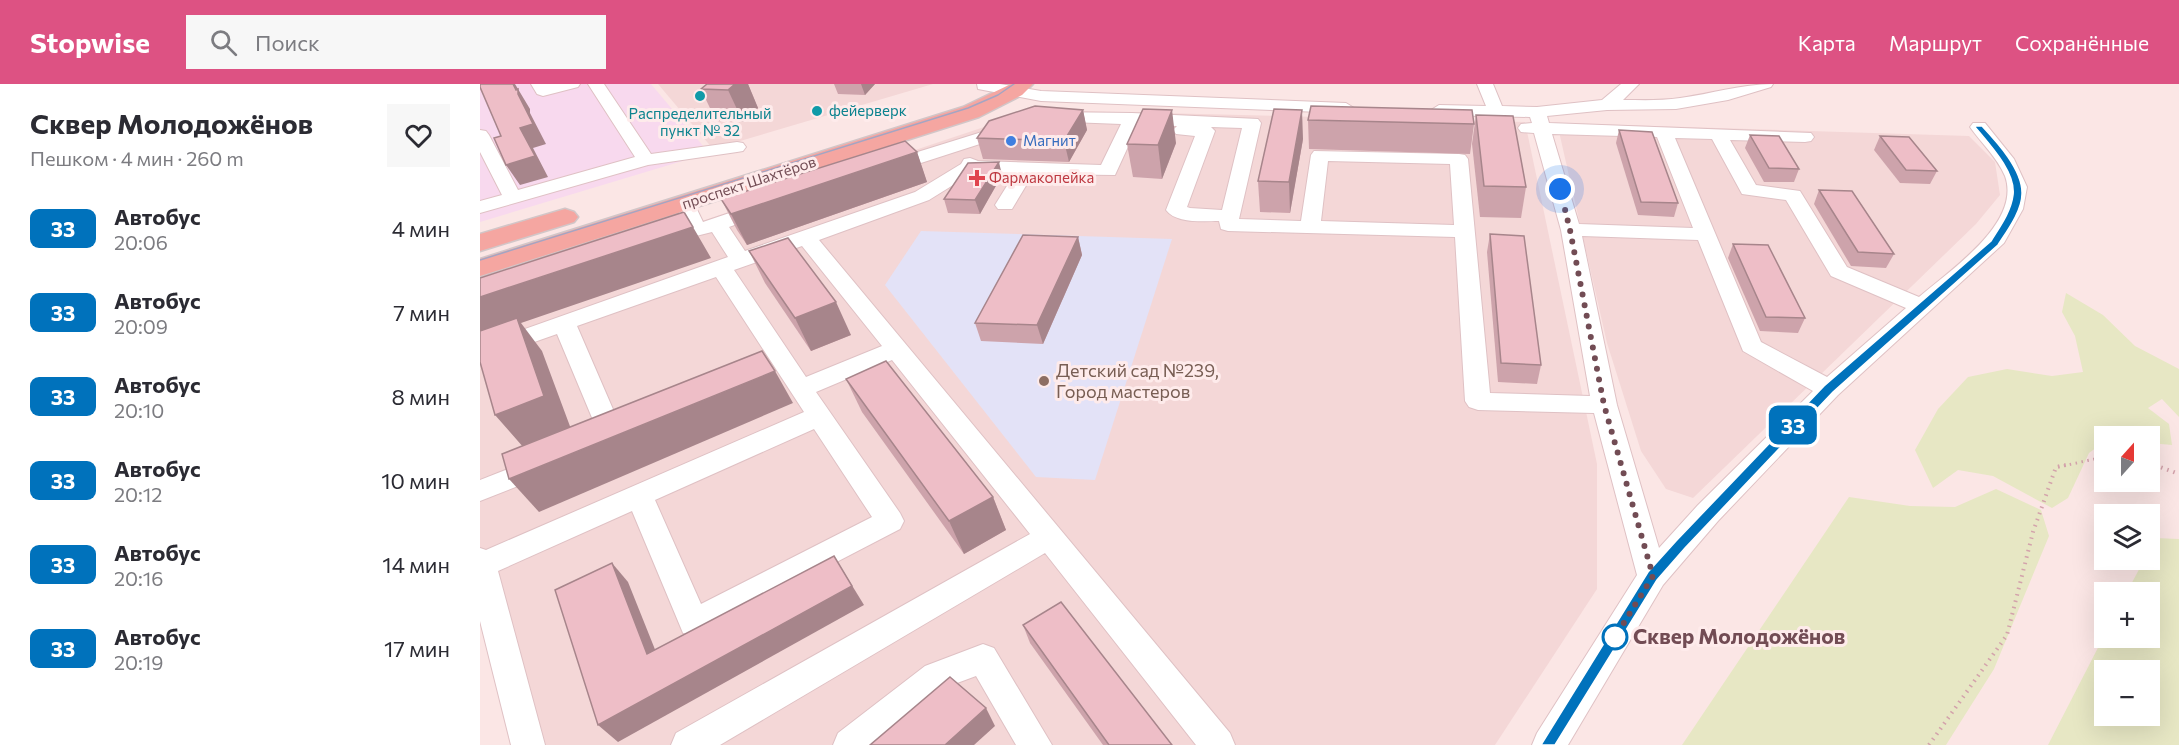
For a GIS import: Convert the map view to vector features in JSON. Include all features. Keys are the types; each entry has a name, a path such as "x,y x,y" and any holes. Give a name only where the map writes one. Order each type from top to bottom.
{"main road":[{"name":"проспект Шахтёров","path":"480,243 595,208 743,154 942,105 985,85"},
{"name":"проспект Шахтёров","path":"480,268 971,112 1019,88"}],"street":[{"path":"539,84 543,91 572,84"},
{"path":"596,84 646,160"},
{"path":"1145,100 1154,84"},
{"path":"1485,84 1496,111"},
{"path":"1607,105 1631,84"},
{"path":"1439,127 1540,120 1607,105 1676,104 1728,95 1765,84"},
{"path":"985,85 1019,88 1041,96 1358,108"},
{"path":"1035,120 1041,96"},
{"path":"1266,106 1258,123 1228,225 1465,231"},
{"path":"1427,110 1496,111 1540,120 1664,132 1805,137"},
{"path":"873,172 1035,120 1258,123"},
{"path":"1540,120 1570,230 1604,405 1653,576"},
{"path":"480,352 922,196 970,166 1108,171 1130,123"},
{"path":"1130,123 1206,131 1176,210 1188,214 1230,216"},
{"path":"1549,745 1653,576 1708,513 1828,389 1995,243 2011,216 2018,194 2012,171 1998,148 1979,127"},
{"path":"715,130 743,154"},
{"path":"1664,132 1751,346 1828,389"},
{"path":"1718,134 1749,190 1792,195 1839,271 1922,307"},
{"path":"480,135 513,198"},
{"path":"970,166 974,139"},
{"path":"480,207 646,160 743,154"},
{"path":"1310,227 1320,155 1459,159 1478,401 1604,405"},
{"path":"1005,205 1027,168"},
{"path":"480,178 500,173"},
{"path":"673,238 784,202"},
{"path":"685,203 696,230"},
{"path":"639,495 694,623 890,521 801,389 776,371 730,262 717,224"},
{"path":"1570,230 1706,234"},
{"path":"805,236 1218,745"},
{"path":"480,491 601,441 564,322"},
{"path":"801,389 897,349"},
{"path":"528,745 481,562 819,416"},
{"path":"688,745 1049,537"},
{"path":"850,745 937,676 983,658 1035,745"}],"path":[{"path":"1929,745 2007,635 2033,532 2056,467 2094,459"},
{"path":"2160,467 2179,474"}],"shaded area":[{"path":"480,84 651,84 709,153 480,222"},
{"path":"658,84 933,84 713,149"},
{"path":"1035,110 1525,122 1597,464 1597,589 1495,745 528,745 480,581 480,295"},
{"path":"1560,123 1969,136 1995,162 2000,195 1976,224 1693,498 1666,489 1641,451 1607,343 1560,136"},
{"name":"Детский сад №239, Город мастеров","path":"921,231 1172,239 1095,480 1036,477 885,285"}],"green space":[{"path":"2066,293 2103,315 2135,346 2179,369 2179,417 2162,399 2148,408 2169,424 2172,445 2160,444 2160,426 2094,426 2094,449 2089,453 2068,498 2052,508 1993,476 1958,470 1933,488 1915,450 1938,409 1968,377 2007,369 2052,376 2083,372 2075,336 2062,312"},
{"path":"1996,489 2041,510 2049,536 1994,669 1946,745 1682,745 1849,497 1910,506 1955,507"},
{"path":"2160,538 2179,539 2179,745 2048,745 2098,648 2160,648 2160,582 2132,582 2139,570 2160,570"}],"building":[{"path":"480,84 513,84 516,90 518,89 518,94 533,124 520,128 535,156 506,165 494,138 501,136"},
{"path":"707,84 735,84 728,90 701,89"},
{"path":"1035,106 1083,110 1064,141 977,138 989,121"},
{"path":"1311,106 1472,110 1474,124 1308,120"},
{"path":"1143,109 1172,110 1158,145 1127,144"},
{"path":"1274,109 1302,110 1289,182 1258,181"},
{"path":"1476,115 1513,116 1526,187 1484,186"},
{"path":"1619,130 1652,132 1678,203 1641,202"},
{"path":"1750,135 1779,136 1799,169 1769,168"},
{"path":"1880,136 1909,137 1937,171 1906,170"},
{"path":"905,141 917,152 731,214 721,199"},
{"path":"999,162 975,200 944,199 968,163"},
{"path":"1819,190 1852,191 1894,254 1858,252"},
{"path":"684,212 693,227 480,297 480,278"},
{"path":"1490,234 1524,236 1541,365 1501,363"},
{"path":"1023,235 1078,237 1037,325 975,323"},
{"path":"788,238 836,302 795,318 749,251"},
{"path":"1733,244 1768,245 1805,318 1766,317"},
{"path":"517,318 544,396 495,415 480,362 480,331"},
{"path":"762,351 775,371 509,479 502,454"},
{"path":"886,361 993,497 949,521 846,379"},
{"path":"834,556 852,586 598,725 555,590 612,563 647,654"},
{"path":"1061,602 1172,745 1109,745 1023,625"},
{"path":"950,677 986,708 945,745 870,745"}],"tram line":[{"path":"480,260 968,108 998,95 1014,84"}],"bus line":[{"name":"33","path":"1549,745 1653,576 1680,544 1828,389 1995,243 2011,216 2018,194 2012,171 1998,148 1979,127"}],"place":[{"name":"Распределительный пункт № 32","path":"700,96"},
{"name":"фейерверк","path":"817,111"},
{"name":"Магнит","path":"1011,141"},
{"name":"Фармакопейка","path":"977,178"},
{"name":"Детский сад №239, Город мастеров","path":"1044,381"},
{"name":"Сквер Молодожёнов","path":"1615,637"}],"route":[{"path":"1560,189 1604,405 1653,576 1615,637"}]}
